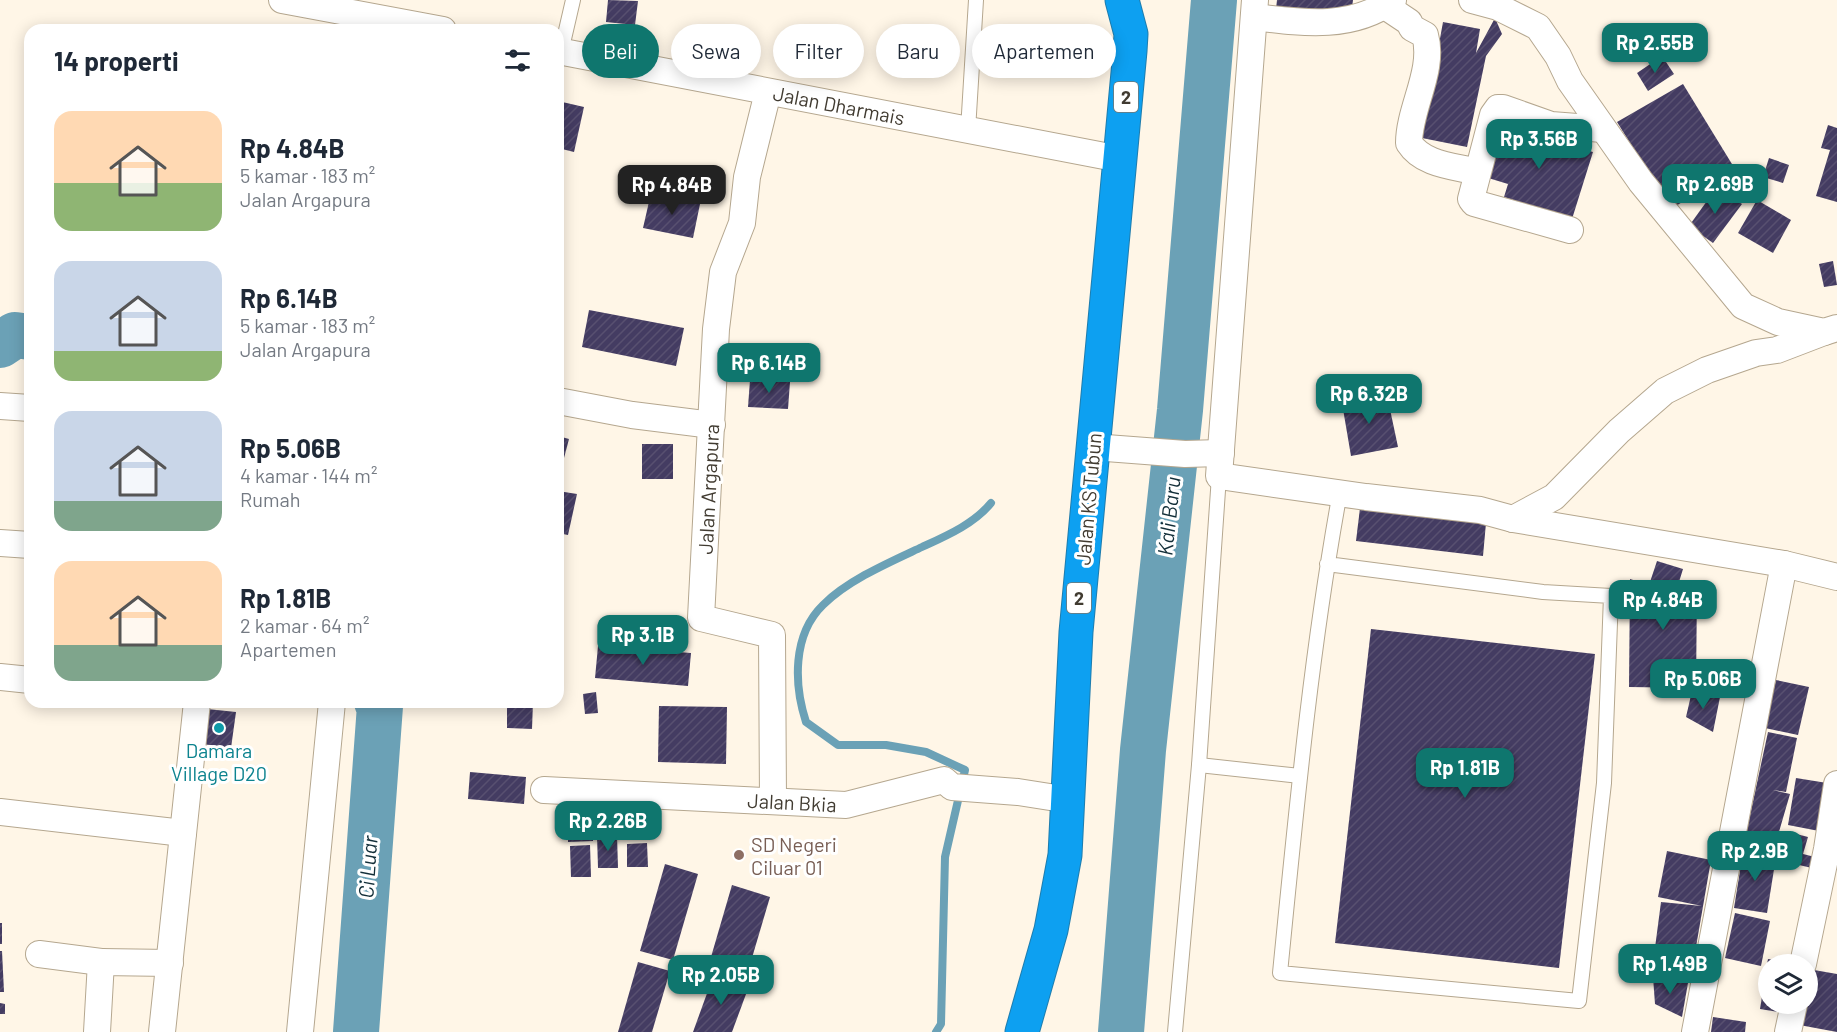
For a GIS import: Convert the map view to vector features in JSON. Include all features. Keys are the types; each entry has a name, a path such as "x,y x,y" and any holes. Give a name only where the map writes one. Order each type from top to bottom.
{"highway":[{"name":"2","path":"1122,0 1131,34"},
{"name":"2","path":"1131,34 1145,0"},
{"name":"Jalan KS Tubun","path":"1022,1032 1051,930 1065,855 1077,632 1106,448 1120,159 1131,34"}],"street":[{"path":"282,0 411,24"},
{"path":"1472,0 1498,7 1538,27 1558,56 1569,81 1603,129 1698,255 1743,306 1778,322 1831,330"},
{"path":"1220,464 1255,8 1293,22 1341,22 1358,19 1389,3 1409,22 1412,28 1425,35 1427,41 1424,73 1409,143 1414,151 1427,159 1477,172"},
{"name":"Jalan Dharmais","path":"564,53 1120,159"},
{"name":"Jalan Argapura","path":"768,92 747,177 742,223 723,272 716,329 701,618 772,635 773,801"},
{"path":"1570,230 1474,203 1470,195 1493,115 1498,108 1551,125 1603,129"},
{"path":"1513,519 1554,497 1619,430 1665,391 1707,370 1756,353 1777,350 1831,330"},
{"path":"564,402 632,415 712,424"},
{"path":"0,406 24,408"},
{"path":"1106,448 1185,454 1366,497 1480,510 1513,519 1784,564 1837,578"},
{"path":"0,543 24,545"},
{"path":"1695,1032 1784,564"},
{"path":"0,677 24,679"},
{"path":"162,1032 196,708"},
{"path":"300,1032 331,708"},
{"name":"Jalan Bkia","path":"544,790 846,805 944,780 952,787 1018,792 1069,800"},
{"path":"1805,954 1827,849 1837,784"},
{"path":"0,812 183,833"},
{"path":"39,954 101,962 170,963"},
{"path":"97,1032 101,962"},
{"path":"1788,1032 1792,1014"}],"lane":[{"path":"564,33 573,0"},
{"path":"968,130 976,0"},
{"path":"1175,1032 1199,765 1220,464"},
{"path":"1327,564 1543,592 1611,596 1604,783 1578,1002 1280,973 1300,776 1327,564 1340,492"},
{"path":"1199,765 1300,776"}],"building":[{"path":"608,0 638,1 635,24 606,22"},
{"path":"1277,0 1353,0 1351,16 1276,9"},
{"path":"1495,18 1502,34 1486,56 1467,147 1422,138 1443,22 1480,29 1476,53"},
{"path":"1662,56 1674,74 1648,91 1637,73"},
{"path":"1683,84 1735,169 1671,209 1617,122"},
{"path":"564,102 584,107 574,152 564,150"},
{"path":"1502,124 1593,152 1572,219 1504,197 1508,184 1485,177"},
{"path":"1828,125 1837,128 1837,202 1816,196 1830,150 1821,148"},
{"path":"1769,158 1789,165 1783,183 1763,177"},
{"path":"1717,187 1742,204 1713,243 1689,226"},
{"path":"651,193 700,204 693,238 643,228"},
{"path":"1757,200 1791,220 1773,253 1738,233"},
{"path":"1833,261 1837,285 1824,287 1819,264"},
{"path":"589,310 684,328 676,366 582,347"},
{"path":"750,380 790,382 788,409 748,407"},
{"path":"1387,395 1398,447 1351,456 1342,403"},
{"path":"564,438 569,439 564,458"},
{"path":"642,444 673,444 673,479 642,479"},
{"path":"564,492 577,494 568,535 564,534"},
{"path":"1360,508 1486,523 1483,556 1356,541"},
{"path":"1657,561 1683,569 1679,582 1697,588 1696,688 1629,687 1630,579 1649,585"},
{"path":"1371,629 1595,654 1559,968 1335,943"},
{"path":"598,646 691,653 688,686 595,678"},
{"path":"1776,680 1809,687 1798,735 1765,728"},
{"path":"1692,691 1720,697 1713,732 1686,717"},
{"path":"596,692 598,713 585,714 583,694"},
{"path":"659,706 727,707 726,764 658,762"},
{"path":"507,708 533,708 532,729 507,728"},
{"name":"Damara Village D20","path":"207,709 236,712 231,748 202,744"},
{"path":"1768,732 1797,738 1786,792 1773,790 1790,794 1776,842 1746,834"},
{"path":"470,772 526,777 524,804 468,799"},
{"path":"1796,778 1827,783 1819,831 1788,825"},
{"path":"568,807 593,807 593,841 568,842"},
{"path":"630,818 655,818 655,838 630,838"},
{"path":"1789,832 1808,837 1803,854 1819,858 1816,869 1782,861"},
{"path":"617,835 618,868 598,868 597,836"},
{"path":"647,843 648,867 627,867 627,844"},
{"path":"590,845 591,877 571,877 570,846"},
{"path":"1667,851 1711,860 1692,970 1653,963 1661,902 1702,906 1658,897"},
{"path":"1743,852 1776,857 1767,913 1734,908"},
{"path":"665,864 698,874 673,960 640,951"},
{"path":"732,885 770,897 749,968 711,957"},
{"path":"1735,913 1770,921 1763,954 1758,954 1758,965 1725,958"},
{"path":"0,923 2,923 2,944 0,944"},
{"path":"0,951 2,951 4,992 0,992"},
{"path":"638,962 670,971 652,1032 618,1032"},
{"path":"1818,971 1837,974 1837,1032 1794,1024 1796,1014 1818,1014"},
{"path":"714,974 749,986 732,1032 693,1032"},
{"path":"1653,977 1688,983 1682,1017 1655,1004"},
{"path":"0,1003 5,1004 5,1014 0,1014"},
{"path":"1713,1017 1746,1022 1745,1032 1711,1032"}],"waterway":[{"name":"Kali Baru","path":"1121,1032 1143,750 1180,410 1214,0"},
{"name":"Ci Luar","path":"0,345 15,335 24,336"},
{"path":"936,1032 941,1024 945,857 965,770 926,752 886,745 838,745 806,722 799,692 798,661 801,645 813,617 833,596 870,572 959,529 991,503"},
{"name":"Ci Luar","path":"356,1032 380,708"}],"place":[{"name":"Damara Village D20","path":"219,728"},
{"name":"SD Negeri Ciluar 01","path":"739,855"}]}
